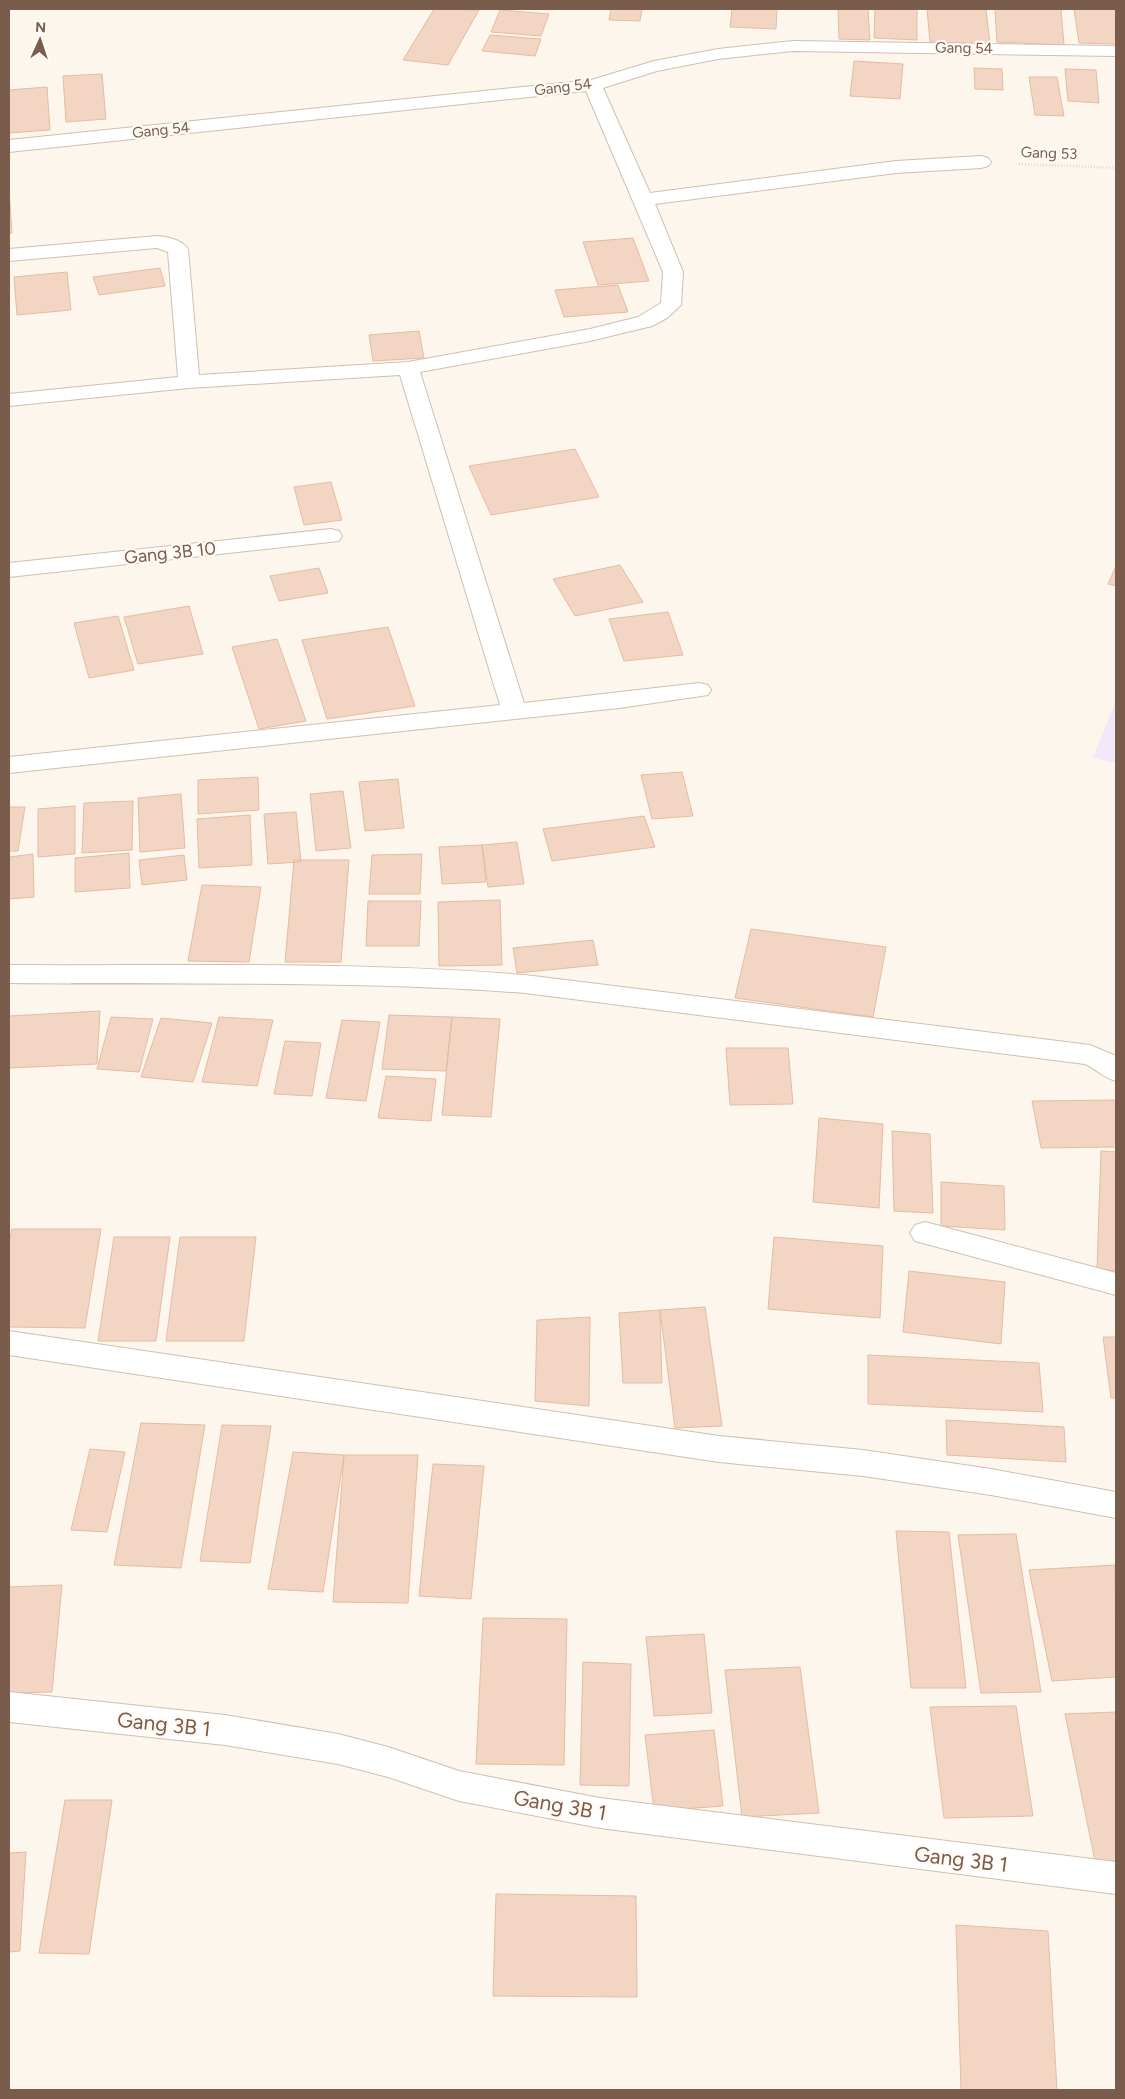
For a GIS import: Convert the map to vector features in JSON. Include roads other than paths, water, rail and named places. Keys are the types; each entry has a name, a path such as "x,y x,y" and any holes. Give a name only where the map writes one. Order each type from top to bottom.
{"street":[{"name":"Gang 54","path":"9,146 592,85 672,62 718,54 793,46 1116,51"},
{"path":"9,400 189,382 408,368 590,335 645,322 660,314 671,304 673,272 592,85"},
{"path":"643,200 896,167 981,162"},
{"path":"9,255 157,242 167,243 178,249 189,382"},
{"path":"408,368 514,711"},
{"name":"Gang 3B 10","path":"9,570 332,536"},
{"path":"9,765 699,690"},
{"path":"9,974 379,977 462,979 525,984 1090,1055 1107,1062 1116,1071"},
{"path":"925,1233 1116,1284"},
{"path":"9,1343 709,1447 863,1463 991,1482 1116,1505"},
{"name":"Gang 3B 1","path":"9,1706 225,1730 338,1749 388,1762 459,1786 600,1813 1116,1878"}]}
